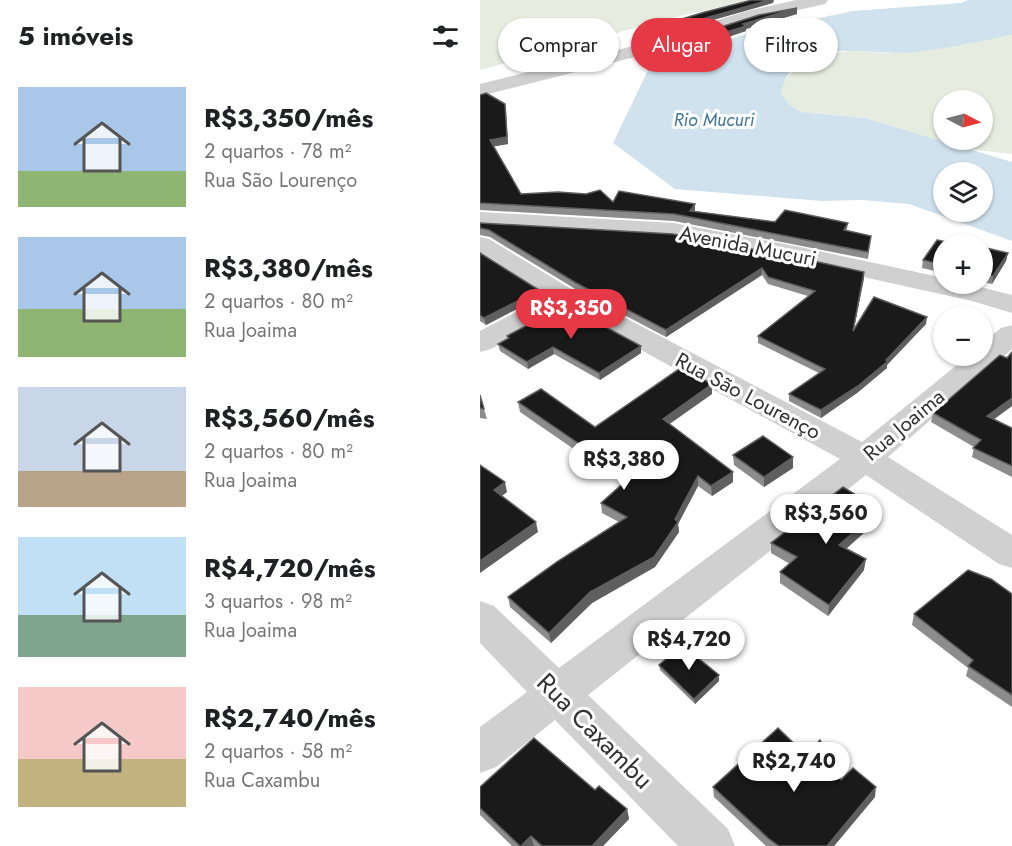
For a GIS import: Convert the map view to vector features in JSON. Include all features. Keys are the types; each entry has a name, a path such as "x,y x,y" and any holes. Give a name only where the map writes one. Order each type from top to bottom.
{"street":[{"path":"480,90 640,50 753,15 819,0"},
{"name":"Avenida Mucuri","path":"480,220 674,231 800,255 978,294 1012,304"},
{"name":"Rua São Lourenço","path":"480,245 566,298 865,458 1012,554"},
{"path":"480,343 566,298"},
{"name":"Rua Joaima","path":"480,753 865,458 1012,334"},
{"name":"Rua Caxambu","path":"480,617 711,846"}],"shaded area":[{"path":"480,0 749,0 671,18 631,18 631,29 619,32 619,18 498,18 498,65 480,70"},
{"path":"1012,35 1012,154 977,150 993,150 993,90 933,90 933,138 865,118 801,112 789,104 781,94 782,84 792,72 838,72 838,52 890,53 940,48"}],"water":[{"name":"Rio Mucuri","path":"968,0 1012,0 1012,35 917,52 838,51 838,18 819,18 853,11 961,3"},
{"name":"Rio Mucuri","path":"744,35 744,72 790,72 781,94 789,104 801,112 865,118 933,138 933,150 972,150 1012,162 1012,241 959,222 993,222 993,162 933,162 933,213 909,204 862,200 822,201 675,189 613,143 647,72 732,72 732,39"}],"building":[{"path":"752,0 769,0 706,18 685,18"},
{"path":"797,8 763,18 749,18"},
{"path":"744,20 744,27 732,30 732,24"},
{"path":"486,93 505,104 507,137 490,140 521,194 558,192 586,194 600,190 613,202 619,191 695,204 690,211 775,222 785,210 848,223 844,230 871,236 868,252 674,214 480,203 480,95"},
{"path":"480,223 673,234 800,258 864,272 853,331 874,297 927,317 886,360 888,361 858,386 821,410 789,394 825,369 758,336 815,291 768,277 762,268 666,330 576,283 489,230 480,228"},
{"path":"933,246 933,262 923,260"},
{"path":"993,250 1008,253 993,276"},
{"path":"480,253 539,290 484,318 480,315"},
{"path":"565,305 641,346 599,373 553,347 527,362 498,344 509,338 507,336"},
{"path":"1012,352 1012,398 987,416 1012,428 1012,466 973,448 981,440 933,413 987,366 993,366 993,361 1000,355 1007,358"},
{"path":"682,367 712,384 663,419 733,472 711,486 698,476 675,519 678,522 654,557 590,592 549,633 508,597 558,561 627,517 601,503 629,478 518,402 541,389 595,427"},
{"path":"480,395 484,409 480,408"},
{"path":"763,436 793,457 764,477 733,455"},
{"path":"480,465 505,482 494,490 536,522 480,561"},
{"path":"843,487 879,509 839,545 866,559 829,605 780,572 797,557 771,543"},
{"path":"968,570 991,579 1012,594 1012,695 968,666 973,660 914,614"},
{"path":"682,645 719,675 694,699 659,665"},
{"path":"778,728 806,755 820,740 841,780 853,768 876,787 827,846 779,846 713,787"},
{"path":"534,738 595,790 599,786 627,809 592,846 542,846 531,836 520,846 480,808 480,787"}]}
